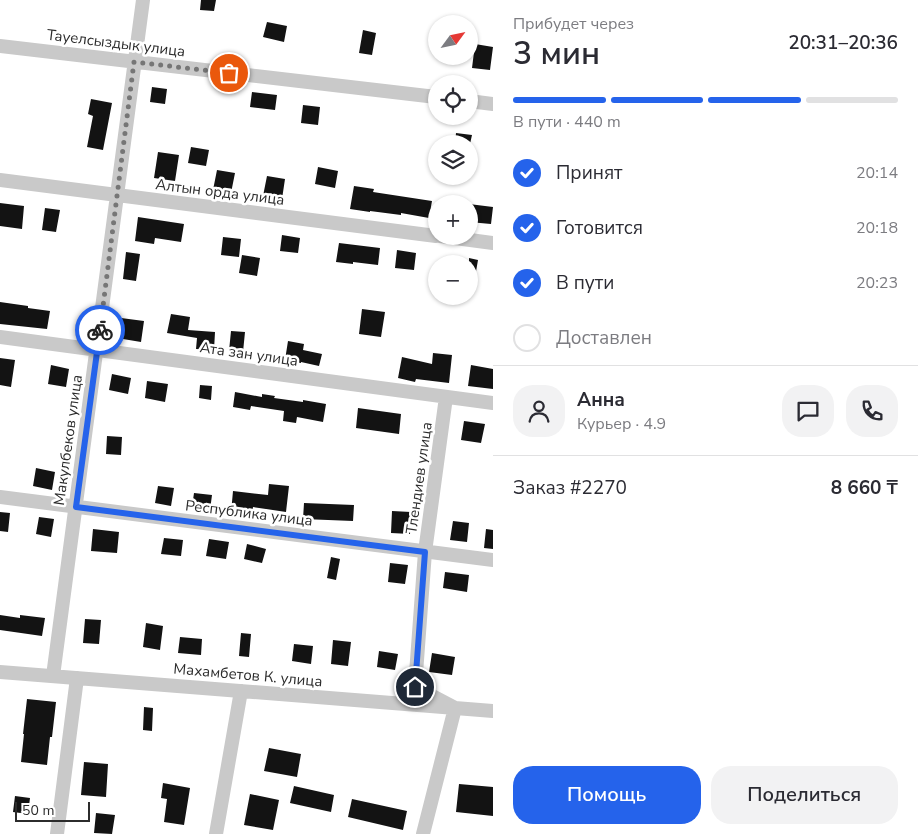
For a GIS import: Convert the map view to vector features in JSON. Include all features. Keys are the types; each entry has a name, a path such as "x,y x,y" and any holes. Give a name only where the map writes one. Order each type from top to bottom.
{"street":[{"name":"Макулбеков улица","path":"53,676 142,0"},
{"name":"Тауелсыздык улица","path":"0,46 428,96"},
{"path":"478,102 493,104"},
{"name":"Алтын орда улица","path":"0,180 428,235"},
{"name":"Алтын орда улица","path":"478,241 493,243"},
{"name":"Ата зан улица","path":"0,337 493,403"},
{"name":"Тлендиев улица","path":"446,397 425,552 415,687 455,708"},
{"name":"Республика улица","path":"0,497 493,560"},
{"name":"Махамбетов К. улица","path":"0,672 493,711"},
{"path":"57,834 77,678"},
{"path":"216,834 241,691"},
{"path":"423,834 455,708"}],"building":[{"path":"201,0 216,0 214,11 200,10"},
{"path":"267,22 287,26 284,42 263,37"},
{"path":"363,30 376,33 372,55 359,53"},
{"path":"478,44 493,47 490,70 472,68 472,65 478,65"},
{"path":"152,87 167,89 165,104 150,102"},
{"path":"252,92 277,95 275,110 250,107"},
{"path":"91,99 112,103 103,150 87,147 93,116 88,114"},
{"path":"303,105 320,107 318,125 301,123"},
{"path":"456,133 472,135 456,135"},
{"path":"191,147 209,150 206,166 188,163"},
{"path":"158,152 179,155 175,181 154,178"},
{"path":"318,167 338,171 335,188 315,184"},
{"path":"217,170 235,173 231,193 213,190"},
{"path":"267,176 285,179 282,199 263,196"},
{"path":"354,186 374,189 373,192 428,200 428,218 401,213 401,215 350,209"},
{"path":"0,203 24,206 22,229 0,226"},
{"path":"478,205 493,207 491,224 478,223"},
{"path":"45,208 60,210 56,232 42,230"},
{"path":"138,217 184,224 181,242 155,238 154,244 135,241"},
{"path":"282,235 300,238 298,253 280,251"},
{"path":"223,237 241,239 239,257 221,255"},
{"path":"339,243 380,248 378,265 336,262"},
{"path":"397,250 416,253 414,270 395,268"},
{"path":"126,252 140,254 136,281 123,279"},
{"path":"242,255 260,258 257,276 239,273"},
{"path":"0,302 50,311 47,329 0,324"},
{"path":"362,309 385,312 381,337 359,334"},
{"path":"171,314 190,317 188,330 215,332 214,350 196,349 197,338 167,333"},
{"path":"121,318 144,321 141,342 117,338"},
{"path":"231,331 245,332 243,352 229,351"},
{"path":"288,341 304,344 303,350 322,354 319,366 285,360"},
{"path":"433,353 452,355 449,383 416,379 415,382 398,378 402,357 432,364"},
{"path":"0,358 15,360 11,387 0,385"},
{"path":"51,365 69,369 66,387 48,384"},
{"path":"471,365 493,369 493,389 468,386"},
{"path":"112,374 131,378 128,394 109,390"},
{"path":"147,381 168,384 165,402 145,398"},
{"path":"200,385 212,386 211,400 199,398"},
{"path":"235,392 262,397 262,394 275,396 274,398 326,404 323,422 297,417 296,423 283,421 284,411 251,406 250,410 233,407"},
{"path":"358,408 401,414 399,434 356,428"},
{"path":"464,421 485,424 481,443 461,440"},
{"path":"107,436 122,437 121,455 106,454"},
{"path":"36,468 55,472 52,490 33,486"},
{"path":"269,484 289,486 286,512 253,507 252,515 231,513 233,491 268,495"},
{"path":"158,486 174,488 171,506 155,503"},
{"path":"194,493 212,495 210,510 192,507"},
{"path":"304,503 354,505 353,521 303,519"},
{"path":"392,511 411,512 410,534 391,533"},
{"path":"0,512 10,513 8,532 0,531"},
{"path":"39,517 54,519 51,537 36,534"},
{"path":"453,521 469,523 467,542 450,540"},
{"path":"93,529 119,532 117,553 91,551"},
{"path":"486,529 493,530 493,549 484,548"},
{"path":"164,538 183,540 181,556 161,554"},
{"path":"209,539 229,542 226,559 206,556"},
{"path":"247,544 266,549 262,563 244,559"},
{"path":"331,557 340,559 336,580 327,578"},
{"path":"390,563 408,565 405,584 388,582"},
{"path":"445,572 469,575 467,592 443,588"},
{"path":"0,615 20,618 20,615 45,618 42,636 0,630"},
{"path":"85,619 101,620 99,644 83,643"},
{"path":"146,623 163,626 160,650 143,647"},
{"path":"241,633 251,634 249,657 239,656"},
{"path":"180,637 202,639 201,655 178,653"},
{"path":"333,640 351,642 348,666 331,664"},
{"path":"294,644 313,646 311,664 292,661"},
{"path":"379,651 398,654 395,670 377,667"},
{"path":"432,653 455,657 452,675 429,672"},
{"path":"27,699 56,702 47,765 21,762"},
{"path":"144,707 153,708 152,731 143,730"},
{"path":"269,748 301,754 297,777 264,771"},
{"path":"84,762 108,764 106,797 81,795"},
{"path":"163,783 190,788 184,825 164,822 167,799 161,798"},
{"path":"459,784 493,787 493,816 456,812"},
{"path":"294,786 334,795 331,812 290,803"},
{"path":"250,794 279,800 273,830 244,825"},
{"path":"15,796 30,798 28,814 13,812"},
{"path":"352,799 407,811 403,830 348,817"},
{"path":"96,813 115,815 112,834 94,833"}],"way so far":[{"path":"100,330 134,62 229,73"}],"route":[{"path":"100,330 76,507 425,552 415,687"}]}
